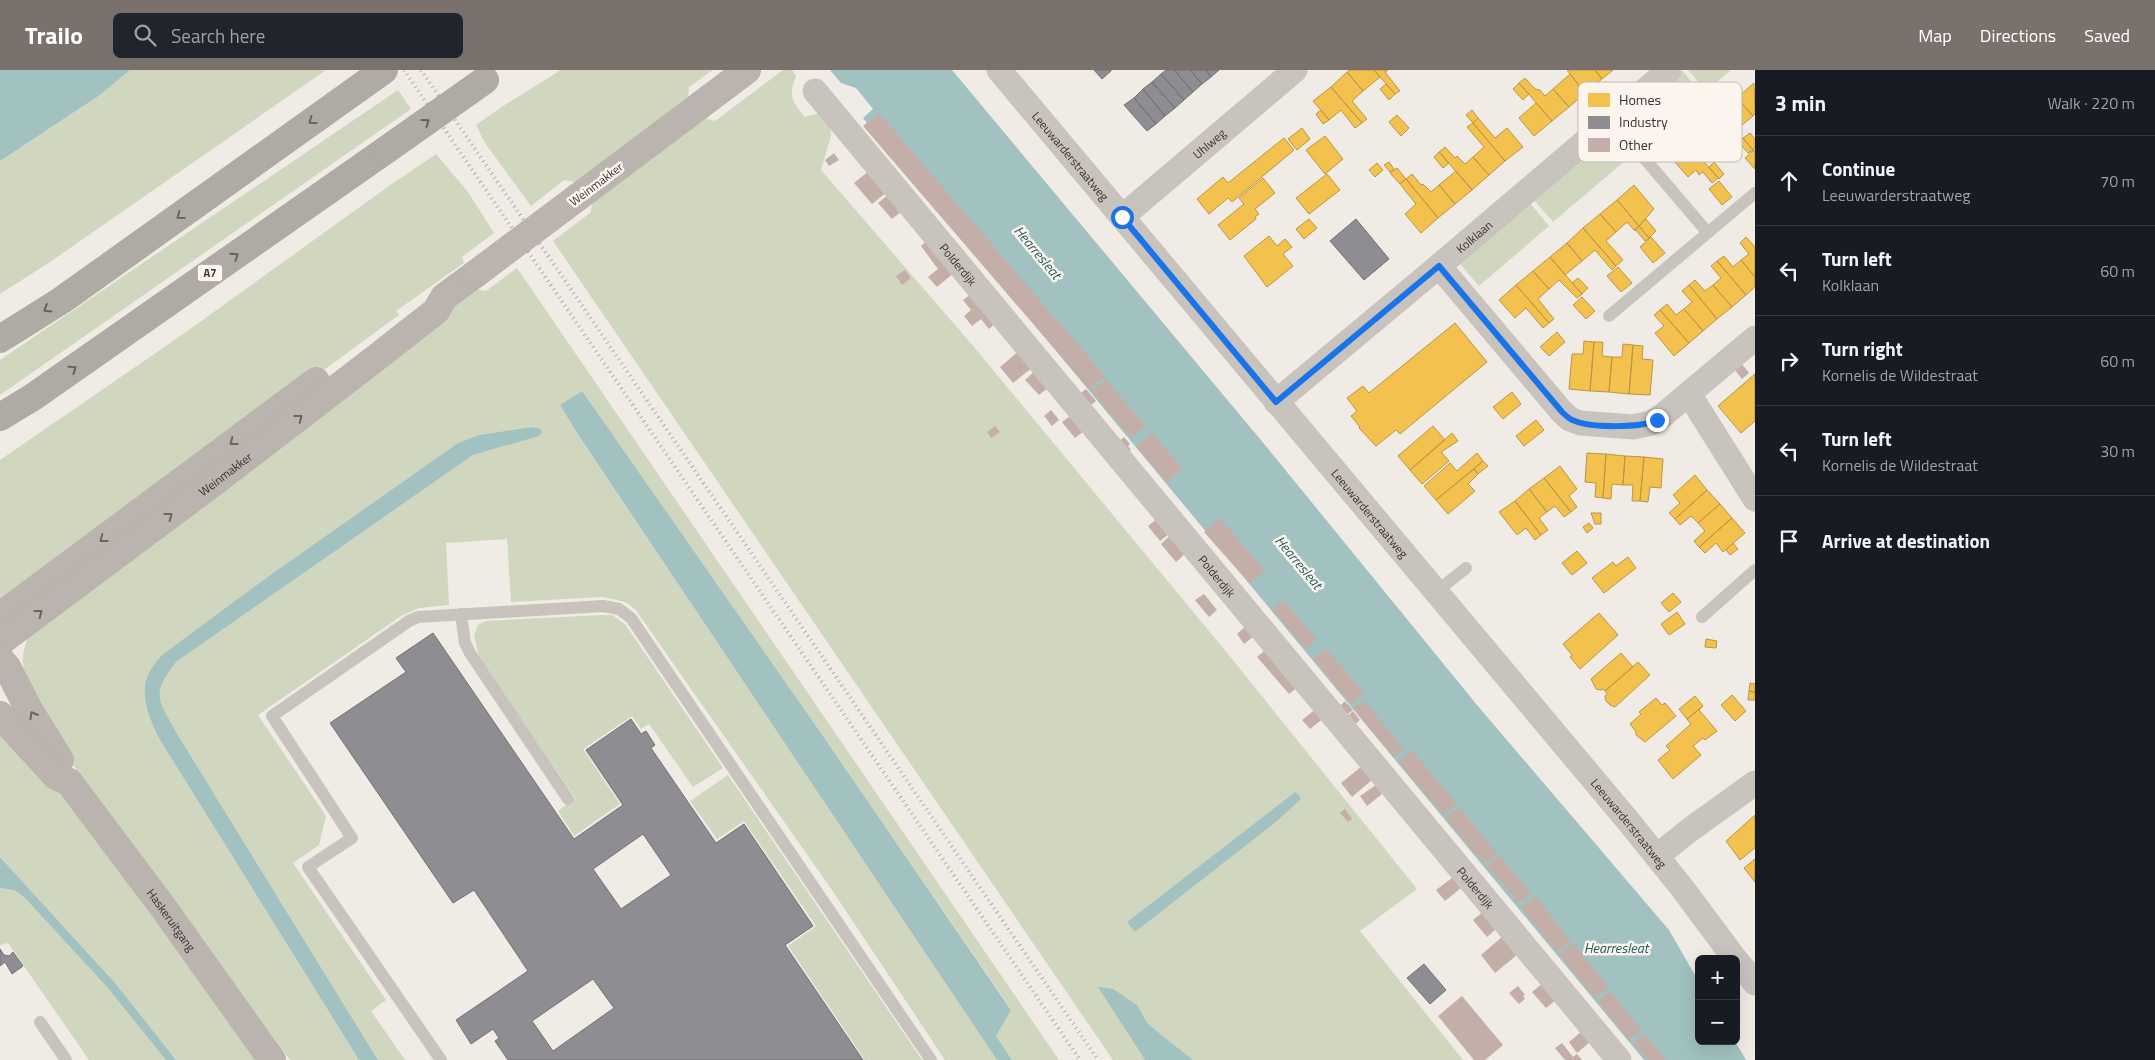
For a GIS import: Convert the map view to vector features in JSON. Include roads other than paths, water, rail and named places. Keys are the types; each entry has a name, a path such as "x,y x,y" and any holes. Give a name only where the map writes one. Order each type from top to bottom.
{"highway":[{"path":"0,339 62,300 384,70"},
{"name":"A7","path":"0,417 33,397 492,75"},
{"name":"A7","path":"0,425 33,397"}],"main road":[{"name":"Weinmakker","path":"0,642 202,492 372,361 436,311 444,297 474,274 747,70"},
{"name":"Weinmakker","path":"0,616 338,365 429,300 444,297"},
{"name":"Haskeruitgang","path":"0,659 7,668 37,723 68,771 69,782"},
{"name":"Haskeruitgang","path":"0,715 56,776 69,782 272,1060"}],"street":[{"name":"Leeuwarderstraatweg","path":"999,70 1657,856 1733,955"},
{"name":"Uhlweg","path":"1122,217 1295,70"},
{"name":"Kolklaan","path":"1655,82 1669,70"},
{"name":"Polderdijk","path":"815,91 1619,1060"},
{"name":"Kolklaan","path":"1276,402 1578,147"},
{"path":"1439,266 1562,412 1584,429 1633,427 1650,423 1662,416 1755,338"},
{"path":"1689,394 1755,499"},
{"path":"1657,856 1755,783"},
{"name":"Leeuwarderstraatweg","path":"1740,964 1755,983"}],"lane":[{"path":"1648,162 1708,232"},
{"path":"1609,316 1755,193"},
{"path":"1436,592 1466,568"},
{"path":"1702,617 1755,570"},
{"path":"441,1060 308,867 352,838 272,716 409,621 428,615 603,606 619,609 631,618 931,1060"},
{"path":"461,614 465,643 470,653 568,799"},
{"path":"40,1022 66,1060"}],"water":[{"path":"0,70 130,70 100,95 0,161"},
{"name":"Hearresleat","path":"830,70 952,70 1265,445 1477,705 1669,930 1695,975 1695,1045 1737,1045 1746,1060 1644,1060 863,118 873,109 856,88 841,83"},
{"path":"582,391 823,736 1011,1010 996,1036 1012,1060 997,1060 575,430 560,405"},
{"path":"532,427 539,428 542,432 539,436 473,455 176,662 160,690 161,704 176,732 378,1060 359,1060 160,740 146,706 146,679 162,655 273,573 458,443 479,435"},
{"path":"1295,792 1301,799 1277,821 1135,932 1127,922"},
{"path":"0,857 116,984 176,1060 166,1060 106,986 24,897 14,890 0,888"},
{"path":"1098,987 1113,989 1137,1005 1148,1024 1193,1060 1145,1060"}],"railway":[{"path":"404,70 1080,1060"},
{"path":"421,70 1098,1060"}]}
